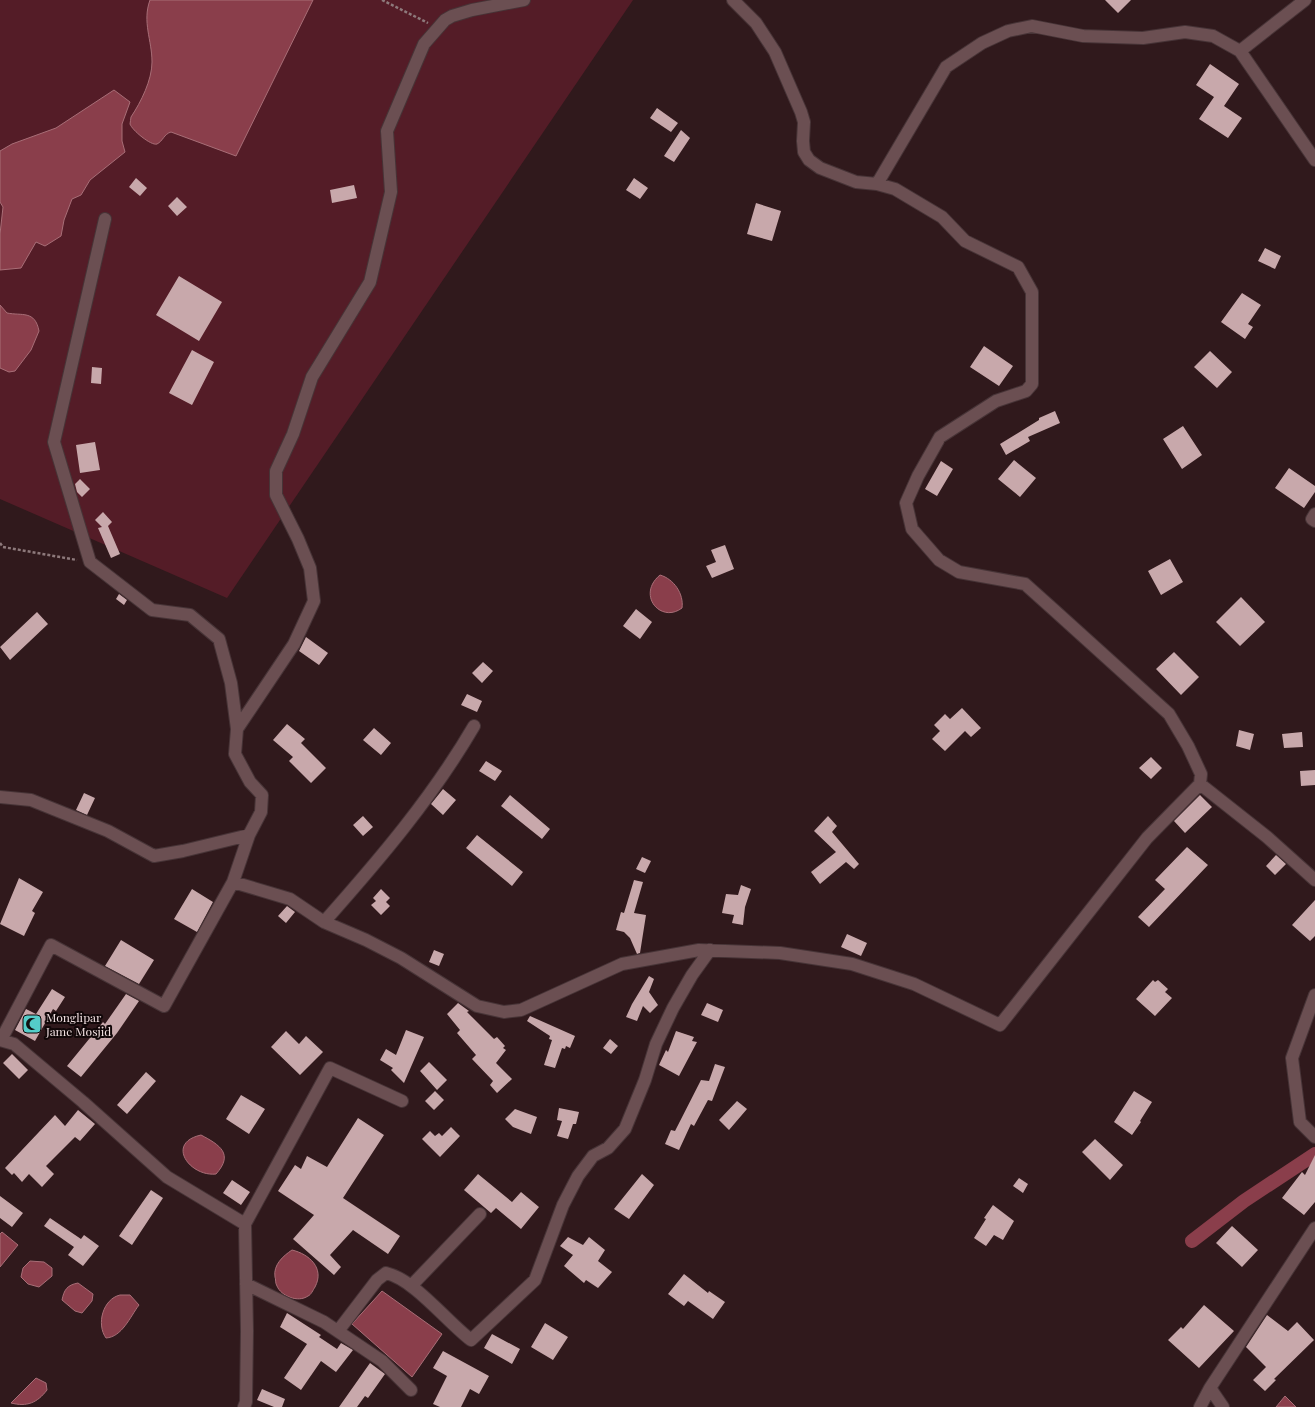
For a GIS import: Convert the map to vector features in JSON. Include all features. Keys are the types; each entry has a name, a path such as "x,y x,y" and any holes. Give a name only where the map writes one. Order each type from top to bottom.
{"street":[{"path":"237,729 294,644 314,601 310,568 276,495 276,471 293,434 312,377 370,282 391,192 387,130 424,44 436,28 452,16 524,0"},
{"path":"233,882 290,898 324,922 366,940 401,958 477,1006 504,1012 522,1010 622,964 699,950 710,950 780,953 852,964 914,984 1000,1025 1147,838 1200,784 1201,774 1198,767 1188,746 1169,714 1054,610 1024,584 959,572 939,560 912,529 906,502 918,476 940,437 996,401 1026,391 1032,384 1032,292 1018,267 965,241 942,218 895,189 877,184 856,182 820,168 809,160 804,152 804,122 801,112 775,52 756,23 732,0"},
{"path":"1240,51 1305,0"},
{"path":"877,184 946,67 982,43 1008,31 1032,26 1083,36 1142,38 1186,32 1213,36 1240,51 1315,160"},
{"path":"104,219 54,442 90,562 152,610 190,615 219,639 231,683 237,729 235,754 250,782 262,795 261,812 249,835 233,882 164,1006 51,945 0,1040 14,1044 83,1102 167,1177 245,1224"},
{"path":"1315,514 1312,520 1315,521"},
{"path":"324,922 402,832 452,762 474,726"},
{"path":"1200,784 1267,837 1315,880"},
{"path":"0,797 31,800 108,831 154,856 183,851 249,835"},
{"path":"338,1331 377,1280 386,1273 396,1276 412,1285 470,1340 535,1280 563,1205 578,1176 593,1156 608,1148 624,1129 645,1080 656,1044 673,1008 692,975 710,950"},
{"path":"1315,995 1292,1058 1300,1122 1315,1137"},
{"path":"244,1407 246,1402 245,1224 330,1068 402,1101"},
{"path":"412,1285 480,1214"},
{"path":"1200,1407 1210,1388 1315,1228"},
{"path":"246,1284 324,1322 382,1361 412,1390"},
{"path":"1210,1388 1223,1407"}],"path":[{"path":"382,0 436,28"},
{"path":"0,544 3,546 90,562"}],"shaded area":[{"path":"0,0 633,0 227,598 0,499"},
{"path":"150,0 313,0 236,156 171,132 167,134 159,143 154,144 142,137 131,127 131,117 145,91 152,69 152,54 147,23"},
{"path":"114,90 130,102 122,124 122,141 125,152 90,180 81,195 72,199 64,220 61,236 45,246 36,242 21,268 0,270 0,234 3,207 0,202 0,151 12,144 56,128"},
{"path":"0,305 7,313 23,314 31,317 37,324 39,331 31,350 15,371 9,372 0,368"},
{"path":"660,575 670,580 680,592 682,608 674,612 666,612 659,610 654,605 650,591 653,583"},
{"path":"201,1135 219,1146 224,1156 224,1161 216,1174 206,1174 190,1165 185,1159 183,1152 184,1145 190,1139"},
{"path":"2,1232 18,1245 0,1267 0,1234"},
{"path":"292,1250 309,1258 317,1268 318,1274 318,1280 310,1295 300,1299 295,1299 282,1293 276,1284 275,1273 277,1265 285,1255"},
{"path":"30,1261 44,1262 52,1268 52,1276 39,1287 28,1284 21,1277 23,1268"},
{"path":"78,1283 93,1294 92,1301 82,1313 75,1311 62,1300 67,1288"},
{"path":"382,1291 442,1334 412,1377 352,1324"},
{"path":"120,1295 130,1295 139,1305 117,1334 106,1338 102,1326 103,1313 109,1301"},
{"path":"36,1378 46,1383 47,1390 39,1398 27,1404 11,1403"},
{"path":"1285,1396 1296,1407 1276,1407"}],"building":[{"path":"1105,0 1131,0 1118,13"},
{"path":"1210,64 1239,84 1224,106 1242,118 1228,138 1199,119 1214,97 1196,85"},
{"path":"657,108 678,123 671,132 650,118"},
{"path":"681,130 690,138 674,162 664,156"},
{"path":"136,178 147,188 140,196 129,187"},
{"path":"634,178 648,188 640,199 626,190"},
{"path":"354,185 357,198 332,203 330,190"},
{"path":"177,197 187,207 177,216 168,206"},
{"path":"756,203 781,211 772,241 747,234"},
{"path":"1265,248 1281,256 1275,269 1258,261"},
{"path":"179,276 222,302 199,341 156,315"},
{"path":"1242,293 1261,305 1248,324 1253,327 1245,339 1221,322"},
{"path":"984,346 1013,366 999,386 970,367"},
{"path":"192,350 214,362 192,405 169,393"},
{"path":"1210,351 1232,372 1217,388 1194,367"},
{"path":"92,367 102,368 101,384 91,383"},
{"path":"1055,411 1060,423 1028,437 1030,441 1006,455 1000,444 1039,420 1039,418"},
{"path":"1183,426 1202,455 1182,469 1163,439"},
{"path":"95,442 100,470 80,473 76,445"},
{"path":"1014,460 1036,478 1020,497 998,479"},
{"path":"941,461 953,469 937,496 925,489"},
{"path":"1289,468 1315,486 1315,492 1304,508 1275,488"},
{"path":"80,479 90,489 82,497 77,492 75,484"},
{"path":"103,512 112,522 108,526 120,554 111,558 98,528 102,527 95,520"},
{"path":"725,545 734,569 712,578 706,566 716,562 711,550"},
{"path":"1170,559 1183,582 1161,595 1148,571"},
{"path":"119,594 127,600 124,605 116,599"},
{"path":"1241,597 1265,622 1240,646 1216,622"},
{"path":"636,609 652,622 640,639 623,626"},
{"path":"37,612 48,624 10,660 0,647"},
{"path":"306,637 328,653 319,665 299,651"},
{"path":"1174,652 1199,677 1181,695 1156,669"},
{"path":"483,662 493,671 482,683 472,673"},
{"path":"467,694 482,701 477,712 461,705"},
{"path":"962,708 981,728 971,737 965,731 945,751 932,739 940,731 934,725 945,714 950,719"},
{"path":"287,724 305,739 301,743 326,768 311,783 289,761 293,757 273,740"},
{"path":"374,728 391,743 381,755 363,740"},
{"path":"1239,730 1254,734 1250,750 1236,746"},
{"path":"1302,732 1303,747 1284,748 1282,734"},
{"path":"1151,757 1162,768 1151,779 1139,768"},
{"path":"486,761 502,771 495,781 479,771"},
{"path":"1315,770 1315,785 1301,786 1300,771"},
{"path":"443,789 456,800 443,815 431,804"},
{"path":"84,793 95,798 87,815 76,810"},
{"path":"510,795 550,829 542,839 501,806"},
{"path":"1200,795 1212,807 1185,833 1174,821"},
{"path":"363,816 373,827 363,836 353,825"},
{"path":"828,816 837,826 832,832 859,864 854,869 846,862 820,884 811,872 836,852 814,831"},
{"path":"477,835 523,872 512,886 466,848"},
{"path":"1187,847 1208,865 1149,927 1138,917 1165,889 1155,880"},
{"path":"1276,855 1286,864 1275,875 1266,866"},
{"path":"642,857 651,861 645,873 636,869"},
{"path":"19,878 43,892 32,911 35,913 24,936 0,924"},
{"path":"634,880 643,882 634,913 646,915 640,953 637,954 630,938 624,932 616,930 621,912 624,913"},
{"path":"741,885 751,889 745,907 743,925 732,923 734,915 722,913 726,894 738,895"},
{"path":"192,889 213,902 197,932 174,919"},
{"path":"381,889 390,898 386,902 390,906 381,915 371,905 376,901 373,898"},
{"path":"1315,900 1315,936 1310,941 1292,925"},
{"path":"287,906 295,912 286,923 278,916"},
{"path":"847,934 867,943 861,956 841,947"},
{"path":"121,940 154,960 139,984 105,966"},
{"path":"434,950 444,954 439,966 429,962"},
{"path":"649,976 654,979 649,992 658,1005 650,1013 643,1006 637,1021 626,1017 632,1004"},
{"path":"1153,980 1155,982 1158,980 1168,989 1165,992 1172,998 1155,1016 1136,999"},
{"path":"52,989 65,997 56,1011 53,1009 35,1041 15,1030 26,1009 36,1014"},
{"path":"126,994 139,1001 117,1033 81,1077 67,1066 103,1022 105,1024"},
{"path":"458,1003 469,1011 467,1012 494,1039 497,1037 505,1046 503,1048 506,1050 496,1063 512,1079 497,1093 490,1085 493,1081 472,1059 476,1055 457,1033 460,1030 447,1014"},
{"path":"707,1003 723,1010 718,1022 701,1015"},
{"path":"530,1016 575,1036 570,1048 566,1046 565,1049 562,1048 555,1068 544,1065 552,1040 549,1039 550,1036 527,1021"},
{"path":"406,1030 424,1037 404,1083 391,1070 393,1068 380,1060 386,1049 396,1055"},
{"path":"286,1031 299,1044 306,1036 323,1052 300,1075 271,1047"},
{"path":"676,1031 694,1037 692,1041 697,1042 679,1076 659,1065 666,1050 668,1052"},
{"path":"610,1039 618,1046 611,1054 603,1048"},
{"path":"12,1054 28,1070 19,1079 3,1063"},
{"path":"429,1062 447,1080 437,1090 420,1071"},
{"path":"715,1064 725,1067 712,1101 708,1100 694,1126 691,1124 679,1150 665,1144 671,1130 675,1131 701,1080 709,1081"},
{"path":"146,1072 156,1081 127,1114 117,1105"},
{"path":"435,1091 444,1100 434,1110 425,1101"},
{"path":"1134,1091 1152,1102 1132,1135 1114,1122"},
{"path":"241,1095 265,1109 249,1134 226,1119"},
{"path":"737,1101 747,1109 729,1130 719,1120"},
{"path":"559,1108 579,1112 576,1124 573,1124 568,1139 557,1136 562,1121 557,1120"},
{"path":"515,1109 537,1117 531,1134 513,1127 505,1119"},
{"path":"78,1110 95,1124 80,1141 75,1137 46,1166 54,1174 42,1187 29,1174 22,1182 14,1173 12,1175 5,1168 55,1115 65,1126"},
{"path":"358,1118 384,1135 343,1198 400,1236 388,1254 353,1230 330,1255 341,1267 334,1275 293,1239 314,1215 278,1191 295,1165 301,1169 307,1156 327,1167"},
{"path":"451,1127 460,1136 440,1157 422,1139 430,1131 435,1136 439,1133 442,1136"},
{"path":"1095,1139 1123,1165 1110,1180 1082,1152"},
{"path":"1315,1155 1315,1202 1304,1215 1282,1198 1302,1172 1305,1175"},
{"path":"478,1174 512,1202 521,1192 539,1207 521,1229 496,1208 491,1213 464,1190"},
{"path":"642,1174 654,1185 629,1219 614,1209"},
{"path":"1019,1178 1028,1184 1023,1193 1013,1186"},
{"path":"232,1180 250,1192 241,1205 223,1193"},
{"path":"151,1190 163,1198 132,1245 119,1236"},
{"path":"0,1196 23,1213 12,1227 0,1218"},
{"path":"993,1205 1014,1221 1003,1240 994,1235 986,1246 974,1238 986,1219 984,1218"},
{"path":"50,1218 81,1239 84,1235 99,1246 83,1266 68,1255 74,1247 44,1226"},
{"path":"1232,1226 1258,1250 1242,1267 1216,1243"},
{"path":"568,1237 583,1245 589,1237 605,1250 598,1261 612,1272 598,1288 586,1280 584,1283 564,1266 573,1255 560,1246"},
{"path":"684,1274 708,1293 709,1291 725,1302 713,1319 688,1301 684,1306 668,1294"},
{"path":"1204,1305 1234,1331 1199,1368 1168,1340 1181,1327 1183,1329"},
{"path":"287,1313 321,1335 319,1337 337,1349 341,1343 353,1350 336,1372 321,1361 301,1390 284,1378 307,1344 280,1327"},
{"path":"1267,1315 1288,1331 1297,1322 1314,1340 1274,1379 1276,1380 1265,1391 1253,1380 1266,1367 1246,1347"},
{"path":"545,1323 568,1337 553,1360 531,1347"},
{"path":"492,1334 520,1349 512,1364 484,1348"},
{"path":"443,1351 489,1376 479,1394 470,1389 461,1407 440,1407 433,1404 447,1376 433,1368"},
{"path":"370,1363 385,1374 368,1398 365,1396 357,1407 339,1407"},
{"path":"262,1389 285,1399 282,1407 274,1407 257,1400"}],"waterway":[{"path":"1192,1241 1244,1201 1315,1154"}],"place":[{"name":"Monglipar Jame Mosjid","path":"32,1024"}]}
